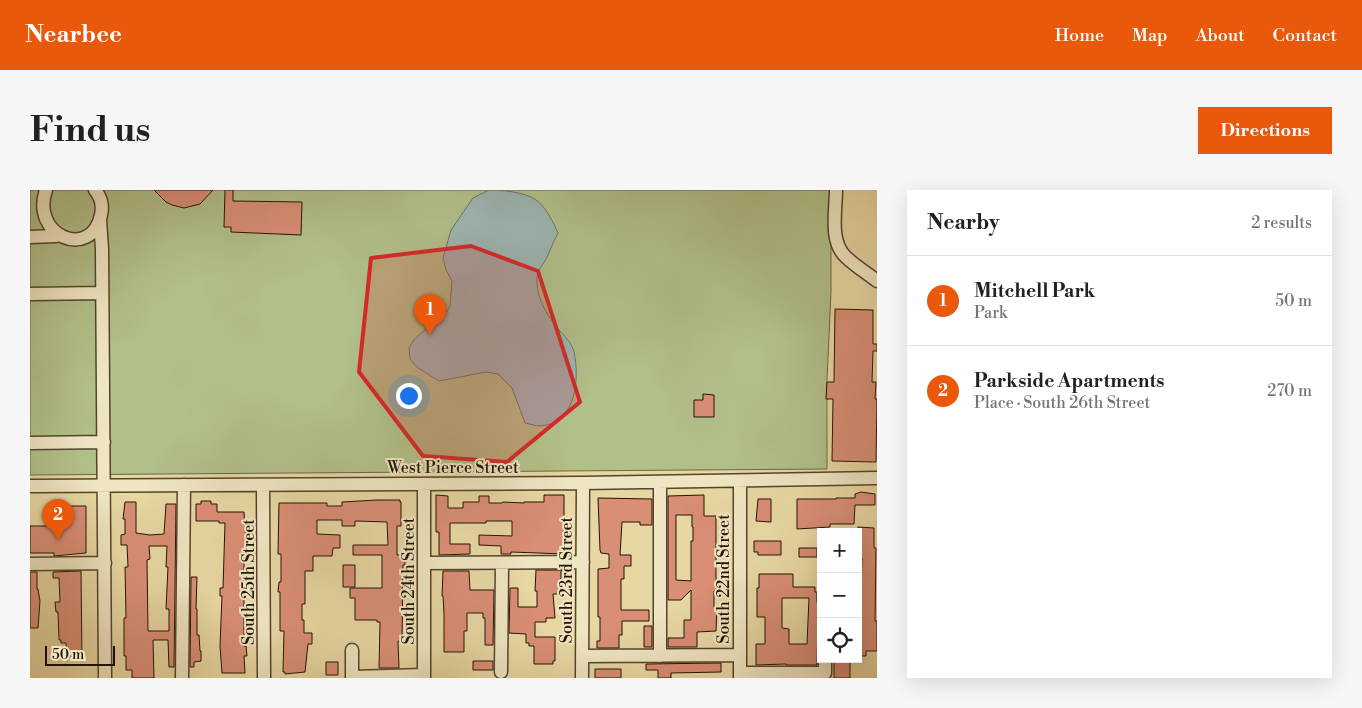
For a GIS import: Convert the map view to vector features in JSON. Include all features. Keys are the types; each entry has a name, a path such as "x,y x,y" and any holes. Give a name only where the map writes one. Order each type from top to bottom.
{"street":[{"path":"94,190 98,194 102,211 100,220 102,249 105,678"},
{"path":"836,190 837,245 844,256 877,281"},
{"path":"44,194 40,206 43,224 56,236 63,239 92,240 98,243 102,249"},
{"path":"30,208 44,194"},
{"path":"80,239 95,228 100,220"},
{"path":"30,237 56,236"},
{"path":"30,294 102,293"},
{"path":"30,443 104,442"},
{"name":"West Pierce Street","path":"30,486 583,483 877,478"},
{"name":"South 22nd Street","path":"740,481 740,675"},
{"path":"660,482 660,656"},
{"name":"South 23rd Street","path":"582,678 583,483"},
{"name":"South 24th Street","path":"424,484 424,677"},
{"path":"182,678 184,485"},
{"name":"South 25th Street","path":"264,485 264,678"},
{"path":"424,563 582,562"},
{"path":"30,564 105,563"},
{"path":"501,672 502,563"},
{"path":"352,650 352,678 424,677"},
{"path":"582,656 740,655"},
{"path":"740,675 825,673 825,663"}],"highlighted area":[{"path":"471,246 538,271 580,402 507,462 423,456 359,372 371,258"}],"green space":[{"path":"30,190 831,190 827,469 30,475"}],"water":[{"path":"489,190 520,193 536,200 546,211 558,233 546,260 538,272 537,285 540,299 547,312 573,349 576,363 575,387 568,409 561,417 552,423 540,426 525,423 512,388 498,374 486,372 439,381 418,368 410,359 409,348 414,340 447,311 450,306 452,281 446,270 443,258 451,230 473,198"}],"building":[{"path":"154,190 213,190 200,204 184,208 166,202"},
{"path":"225,190 233,190 233,201 302,202 301,235 231,232 231,227 224,227"},
{"path":"835,309 873,310 873,344 877,344 877,351 873,351 872,382 876,382 875,399 877,399 876,462 832,461 833,399 826,399 827,382 834,382"},
{"path":"703,394 714,395 714,417 694,417 694,400 703,400"},
{"path":"861,492 875,494 875,505 855,505 854,524 830,524 830,527 797,529 797,499 855,498 855,494"},
{"path":"436,495 448,496 448,508 463,508 463,502 479,502 479,496 489,496 489,503 524,503 544,502 544,495 564,495 564,554 511,552 511,554 501,554 501,546 479,545 479,535 512,536 512,521 486,521 486,523 450,523 450,544 470,544 470,554 439,555 439,532 436,532"},
{"path":"704,495 704,516 716,516 716,591 714,591 714,607 717,607 716,631 697,632 697,647 668,647 668,638 684,638 684,620 691,620 691,590 681,600 668,600 668,496","holes":["676,515 692,515 691,581 676,580"]},
{"path":"598,498 652,499 652,525 640,525 640,522 622,522 620,555 631,555 631,566 624,566 624,579 621,579 621,610 649,610 649,621 622,621 622,635 619,635 619,648 597,648 597,641 600,641 598,569 609,568 609,554 601,553 600,550"},
{"path":"758,499 771,499 771,522 756,521"},
{"path":"400,500 401,502 401,526 397,526 397,555 405,555 405,565 403,565 402,641 398,641 399,668 379,668 380,622 377,622 377,620 355,620 355,598 350,598 350,588 382,588 382,555 353,555 353,545 388,545 387,522 355,521 355,526 342,526 342,520 317,520 317,534 340,535 340,548 333,548 332,556 313,556 313,571 305,571 305,604 302,604 302,620 304,620 304,633 312,633 312,644 308,644 305,672 285,674 283,672 284,631 280,631 280,592 278,592 279,582 281,582 281,554 278,554 279,503 327,503 327,506 342,506 342,502"},
{"path":"201,501 211,501 211,504 217,504 217,512 244,512 247,558 244,558 244,646 246,646 247,656 244,656 245,673 222,673 220,646 222,596 220,596 220,588 223,588 225,523 219,523 219,521 196,521 196,504 201,504"},
{"path":"125,502 136,502 136,533 164,534 166,504 176,504 174,667 169,667 168,640 153,640 154,678 132,678 132,670 126,670 124,618 126,618 125,567 128,567 127,545 121,545 121,535 125,534 125,519 123,519","holes":["149,546 167,546 166,609 169,609 169,631 148,631 147,560 150,559"]},
{"path":"58,506 86,506 86,553 54,556 54,553 30,553 30,526 58,526"},
{"path":"858,527 874,528 874,548 876,548 875,621 877,621 877,651 866,651 866,656 862,656 862,528"},
{"path":"754,541 781,541 781,555 758,555 758,552 754,552"},
{"path":"799,548 817,548 817,557 799,557"},
{"path":"343,565 355,565 355,587 343,587"},
{"path":"536,570 562,570 561,594 553,594 555,618 546,618 546,622 535,622 535,637 555,637 555,661 553,661 553,664 534,664 534,646 529,646 529,643 526,643 526,634 509,633 510,588 518,588 518,607 537,607 537,591 535,591"},
{"path":"81,571 82,660 76,660 73,657 67,657 66,643 61,643 61,640 59,640 58,612 56,612 55,602 60,602 59,578 53,578 53,572"},
{"path":"443,571 469,571 470,590 494,590 493,645 485,645 485,618 483,618 483,613 467,613 467,631 464,631 464,652 444,652"},
{"path":"30,572 37,572 37,589 40,601 38,628 30,628"},
{"path":"759,574 793,574 793,587 815,587 815,592 817,592 817,665 756,665 756,644 765,644 765,617 757,617 757,588 759,588","holes":["782,598 809,598 807,644 789,644 789,629 782,628"]},
{"path":"191,577 197,577 197,635 199,635 201,651 201,661 194,662 194,667 190,667"},
{"path":"644,626 652,626 652,647 644,647"},
{"path":"473,661 493,661 493,670 473,670"},
{"path":"326,662 338,662 338,675 326,675"},
{"path":"721,663 721,672 671,673 671,678 658,678 658,670 646,670 646,664"},
{"path":"834,663 850,663 850,678 834,678"},
{"path":"595,669 621,669 621,678 595,678"}],"place":[{"name":"Mitchell Park","path":"430,335"},
{"name":"Parkside Apartments","path":"58,540"}]}
